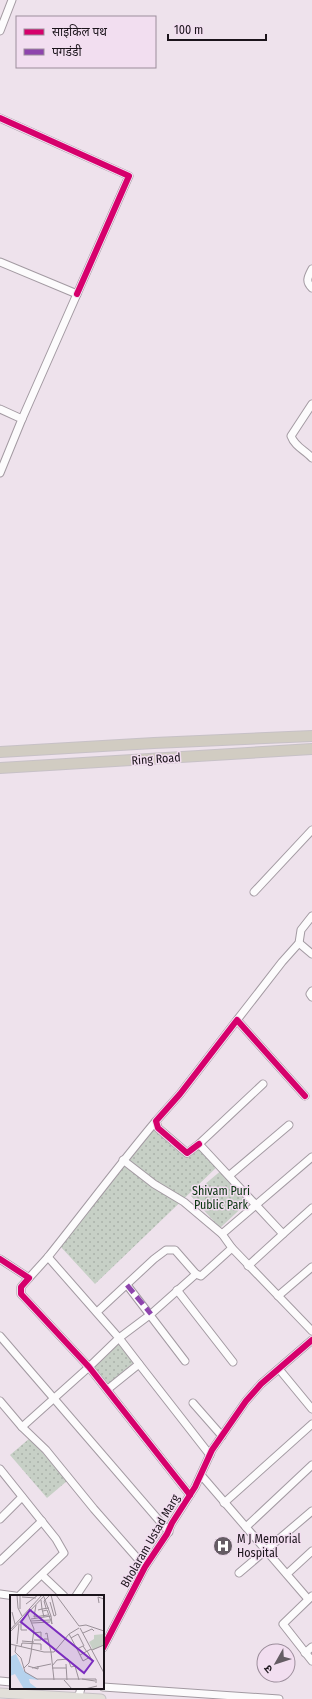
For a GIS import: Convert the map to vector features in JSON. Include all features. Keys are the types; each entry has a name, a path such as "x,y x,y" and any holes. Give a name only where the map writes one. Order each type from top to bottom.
{"highway":[{"name":"Ring Road","path":"0,752 312,736"},
{"name":"Ring Road","path":"0,768 312,749"}],"main road":[{"path":"0,1693 101,1699"}],"street":[{"path":"0,31 12,0"},
{"path":"0,118 129,176 22,419 0,473"},
{"path":"0,262 77,294"},
{"path":"312,269 307,278 307,282 312,288"},
{"path":"312,404 291,436 293,442 306,451 312,458"},
{"path":"0,409 22,419"},
{"path":"254,892 312,830"},
{"path":"190,1495 90,1367 21,1294 21,1287 48,1257 123,1160 180,1094 282,962 299,944 301,930 312,916"},
{"path":"299,944 312,954"},
{"path":"312,991 310,994 312,998"},
{"path":"237,1020 305,1096"},
{"path":"156,1121 158,1128 187,1153 199,1144 263,1084"},
{"path":"230,1176 289,1125"},
{"path":"199,1144 283,1234"},
{"path":"222,1234 312,1157"},
{"path":"123,1160 154,1184 184,1202 222,1234 248,1266 312,1331"},
{"path":"248,1266 312,1208"},
{"path":"98,1312 154,1259 170,1249 175,1250 196,1274 201,1276 232,1248"},
{"path":"48,1257 98,1312 210,1455"},
{"path":"0,1259 29,1278"},
{"path":"278,1296 312,1267"},
{"path":"22,1427 90,1367 119,1338 151,1314 196,1274"},
{"path":"127,1285 186,1361"},
{"path":"178,1290 233,1362"},
{"path":"0,1336 169,1532"},
{"name":"Bholaram Ustad Marg","path":"105,1637 145,1567 169,1532 201,1475 210,1455 246,1401 261,1384 312,1340"},
{"path":"108,1389 139,1364"},
{"path":"279,1369 312,1409"},
{"path":"0,1401 22,1427 46,1450 94,1509 145,1567"},
{"path":"193,1403 222,1436"},
{"path":"224,1503 312,1424"},
{"path":"246,1527 312,1465"},
{"path":"0,1469 42,1521 64,1553 20,1595"},
{"path":"201,1475 224,1503 310,1598 283,1624 312,1661"},
{"path":"0,1519 22,1497"},
{"path":"239,1573 312,1511"},
{"path":"0,1561 42,1521"},
{"path":"287,1574 312,1551"},
{"path":"42,1575 63,1595"},
{"path":"77,1595 88,1578"},
{"path":"0,1594 10,1595"},
{"path":"305,1653 312,1647"},
{"path":"0,1681 10,1682"},
{"path":"104,1687 279,1699"}],"green space":[{"path":"154,1127 184,1155 201,1148 219,1165 95,1284 60,1246"},
{"name":"Shivam Puri Public Park","path":"223,1169 250,1200 220,1228 191,1196"},
{"path":"118,1343 134,1362 108,1386 91,1368"},
{"path":"30,1438 67,1481 47,1498 10,1455"}],"marked path":[{"path":"127,1285 151,1314"}],"cycle path":[{"path":"0,118 129,176 77,294"},
{"path":"199,1144 187,1153 158,1128 156,1121 180,1094 237,1020 305,1096"},
{"path":"0,1259 29,1278 21,1287 21,1294 89,1367 190,1495"},
{"path":"104,1646 145,1567 195,1487 212,1450 246,1401 261,1384 312,1340"}],"place":[{"name":"M J Memorial Hospital","path":"223,1546"}]}
